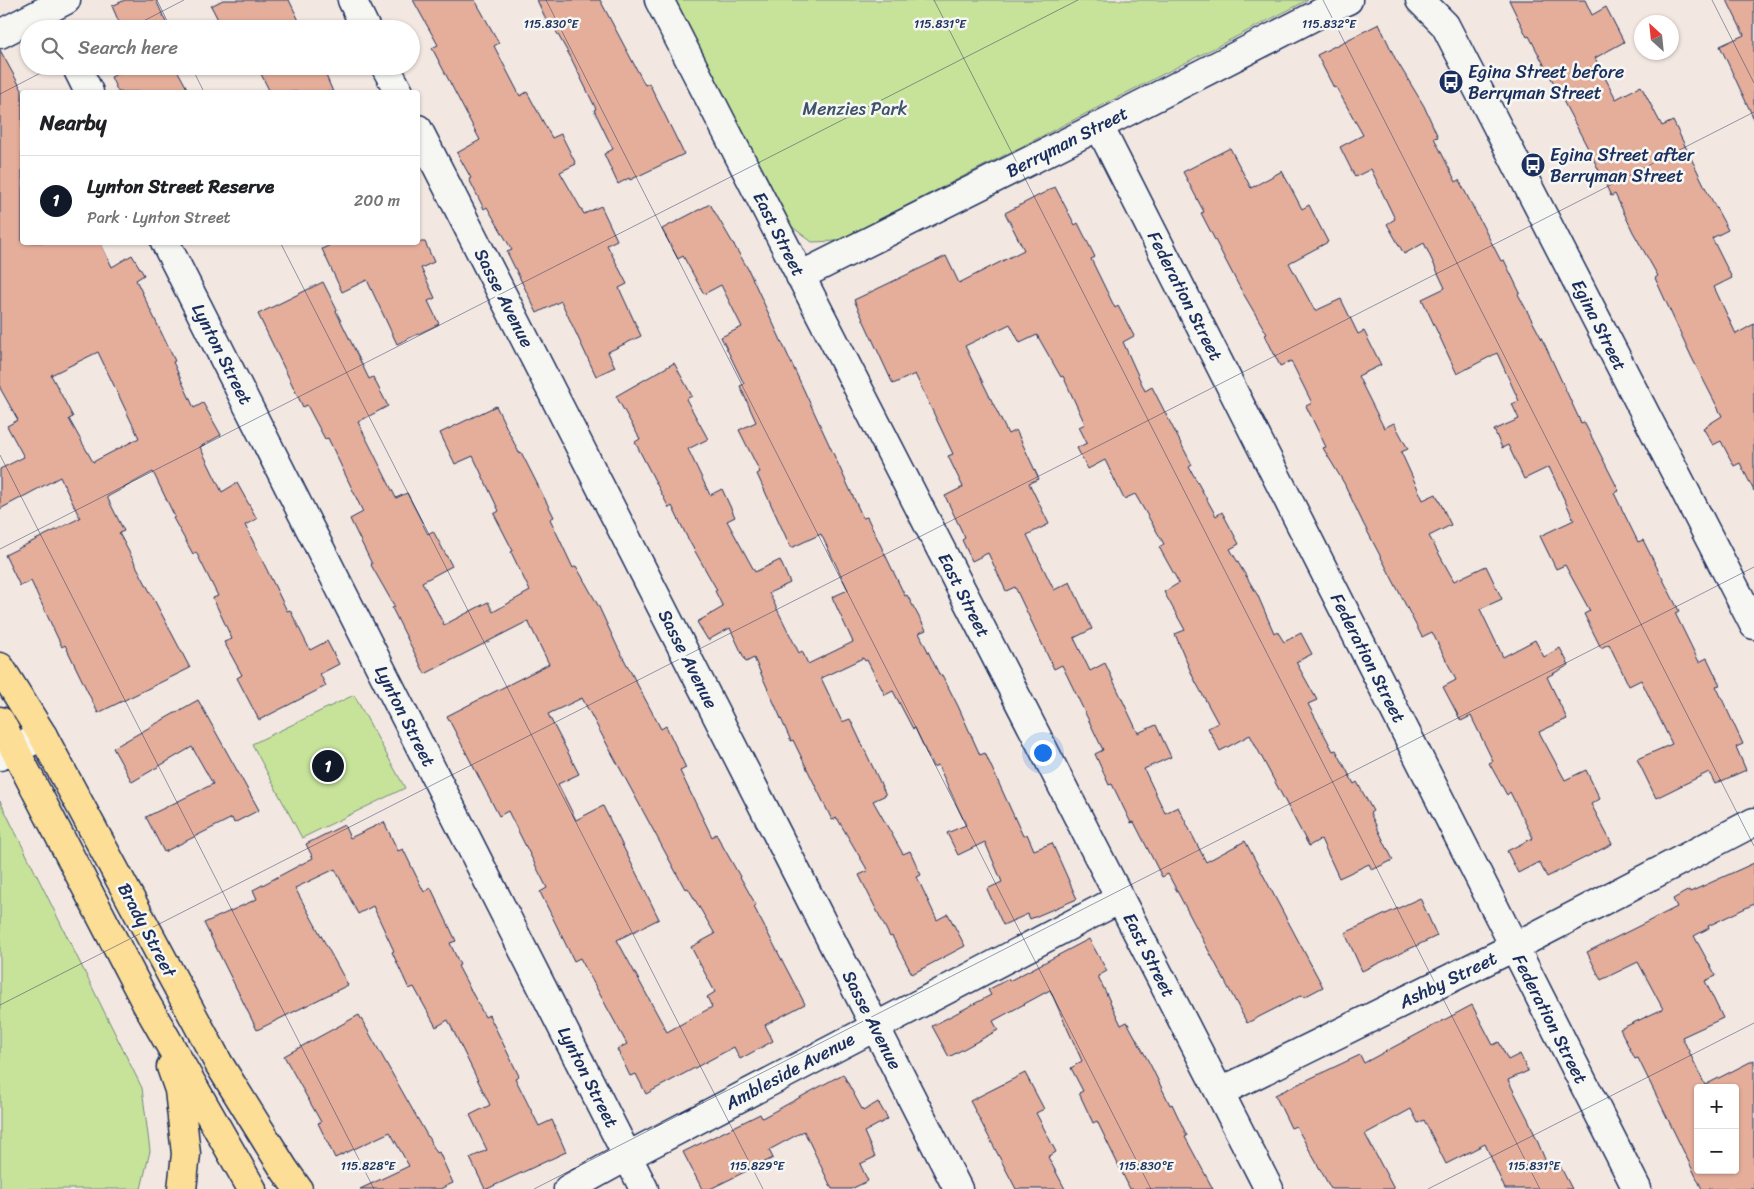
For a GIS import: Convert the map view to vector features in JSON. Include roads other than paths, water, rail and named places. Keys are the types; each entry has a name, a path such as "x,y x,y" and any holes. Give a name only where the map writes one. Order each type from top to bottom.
{"main road":[{"name":"Brady Street","path":"0,667 43,736 219,1064 291,1179"},
{"name":"Brady Street","path":"0,721 7,752 160,1028 252,1189"},
{"path":"160,1028 159,1037 180,1090 186,1154 182,1189"},
{"path":"252,1189 291,1179"}],"street":[{"path":"352,0 362,20"},
{"name":"East Street","path":"659,0 1270,1189"},
{"name":"Egina Street","path":"1420,0 1443,12 1754,625"},
{"name":"Berryman Street","path":"800,276 1099,126 1340,2"},
{"path":"38,20 57,13"},
{"path":"0,34 20,27"},
{"path":"80,75 88,90"},
{"path":"390,75 398,90"},
{"name":"Federation Street","path":"1099,126 1636,1189"},
{"name":"Sasse Avenue","path":"420,133 958,1189"},
{"name":"Lynton Street","path":"167,245 644,1189"},
{"path":"7,752 43,736"},
{"name":"Ashby Street","path":"1220,1092 1514,947 1754,822"},
{"name":"Ambleside Avenue","path":"568,1189 875,1026 1120,899"}],"place":[{"name":"Egina Street before Berryman Street","path":"1451,82"},
{"name":"Egina Street after Berryman Street","path":"1533,165"},
{"name":"Lynton Street Reserve","path":"328,766"}],"park label":[{"name":"Menzies Park","path":"855,109"}]}
